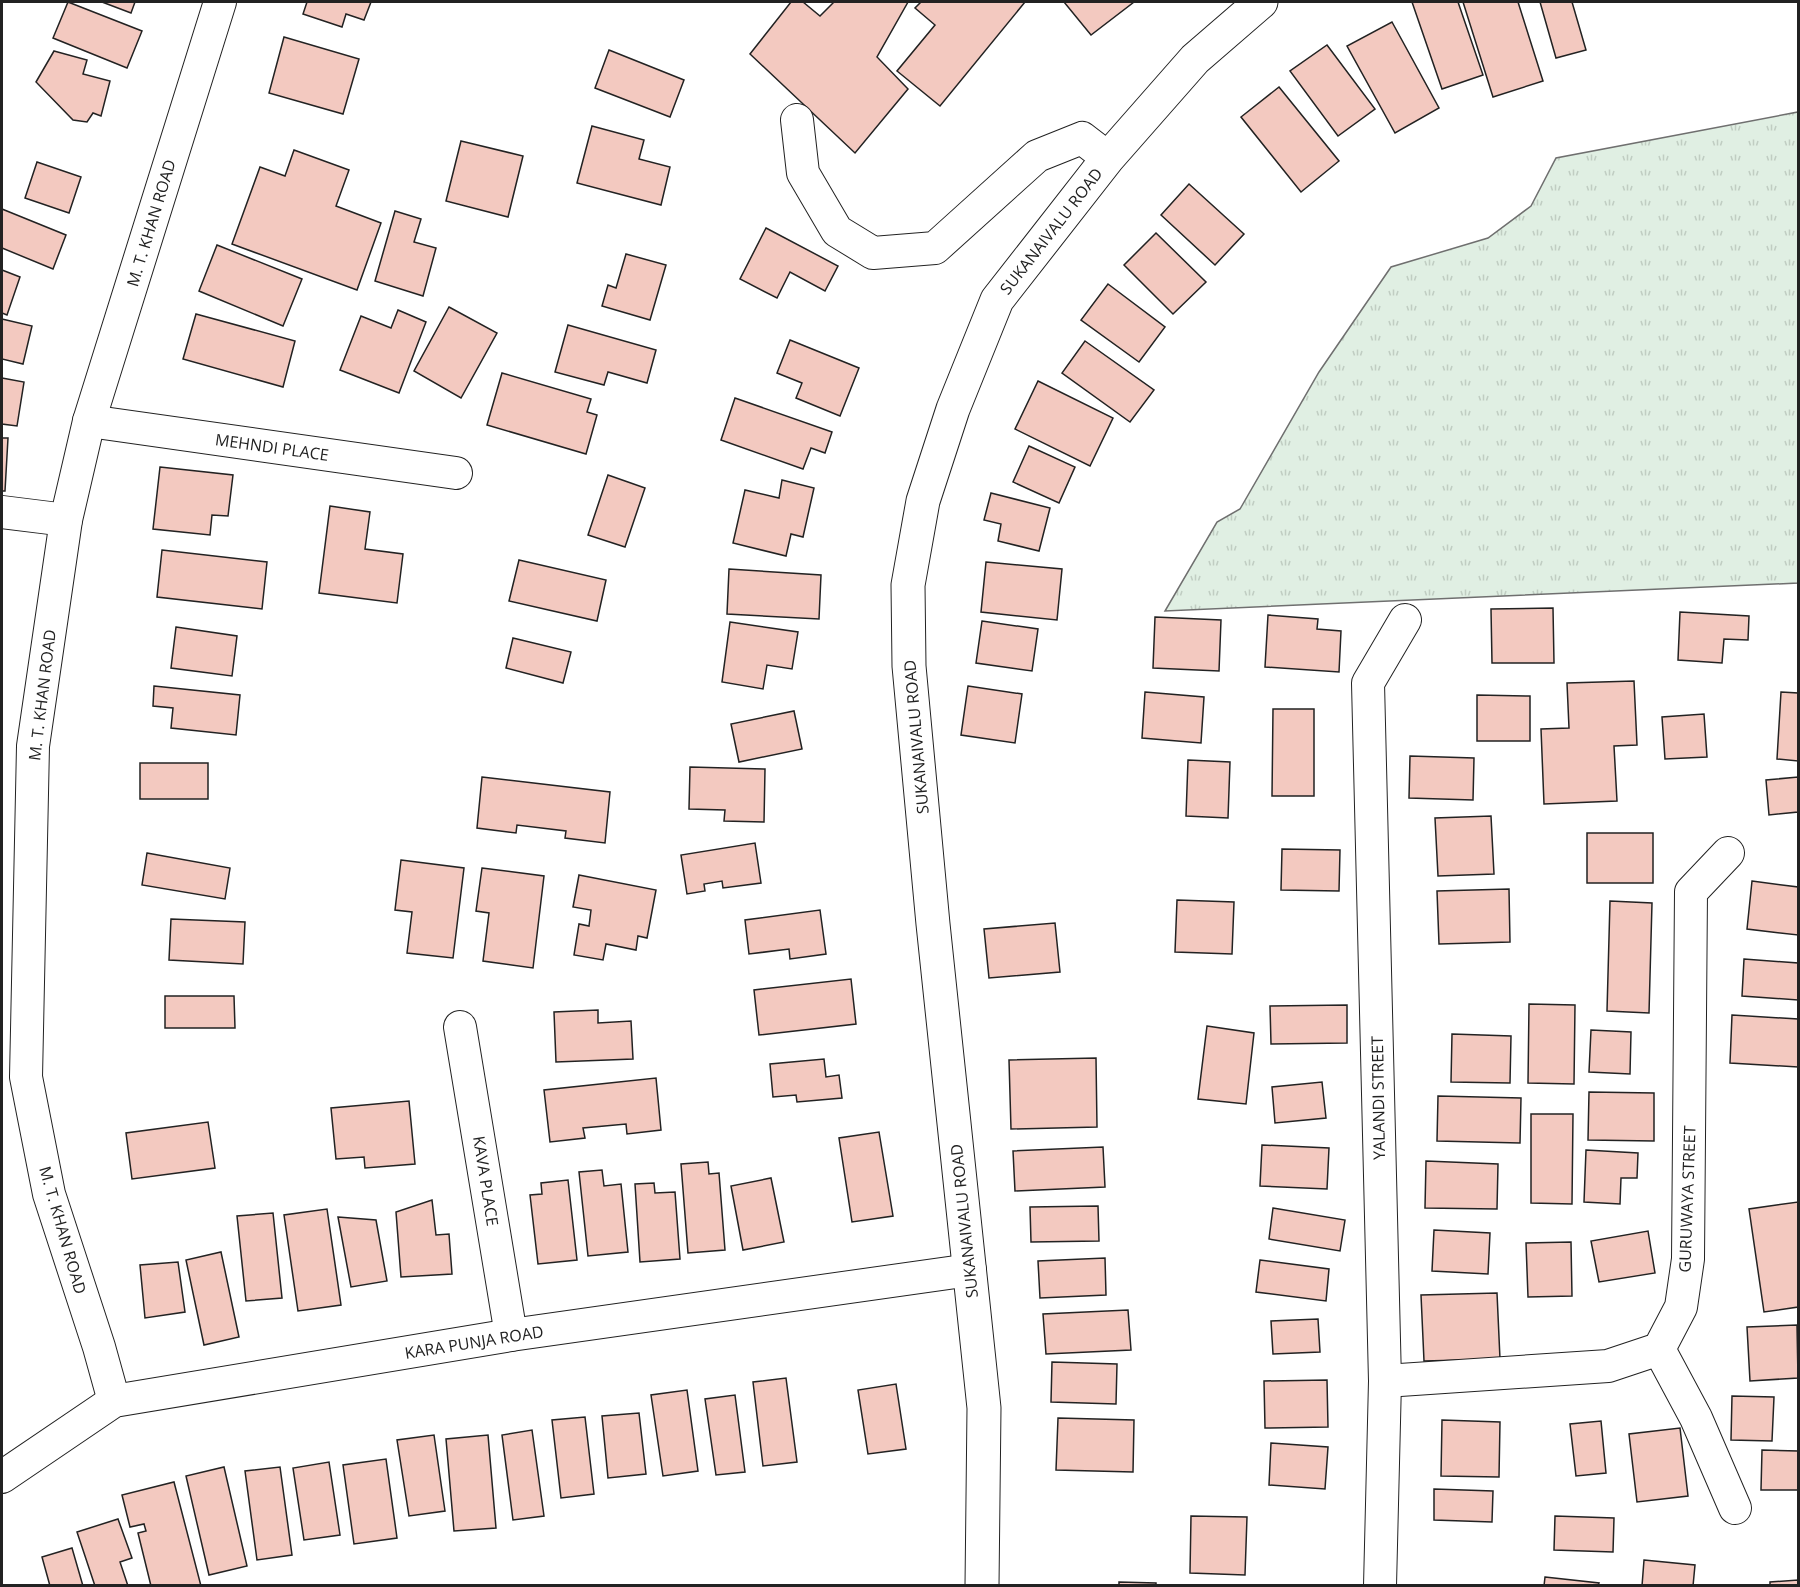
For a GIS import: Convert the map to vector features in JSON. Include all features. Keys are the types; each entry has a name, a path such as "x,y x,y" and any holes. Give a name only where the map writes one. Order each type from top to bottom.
{"main road":[{"name":"SUKANAIVALU ROAD","path":"982,1586 984,1408 933,924 910,677 908,585 923,501 953,409 997,300 1108,158 1195,59 1261,2"}],"street":[{"name":"M. T. KHAN ROAD","path":"114,1401 50,1194 26,1077 33,746 66,520 89,421 220,2"},
{"path":"797,120 803,173 837,231 873,254 935,248 1037,156 1082,138 1108,158"},
{"name":"MEHNDI PLACE","path":"89,421 456,473"},
{"path":"2,512 66,520"},
{"name":"YALANDI STREET","path":"1380,1586 1385,1381 1368,683 1405,620"},
{"name":"GURUWAYA STREET","path":"1659,1349 1681,1306 1688,1259 1691,891 1728,853"},
{"name":"KAVA PLACE","path":"460,1027 511,1335"},
{"name":"KARA PUNJA ROAD","path":"2,1477 114,1401 511,1335 970,1270"},
{"path":"1385,1381 1608,1366 1659,1349 1696,1419 1736,1508"}],"green space":[{"path":"1798,112 1798,583 1165,611 1217,522 1240,509 1319,372 1391,267 1488,238 1531,206 1556,158"}],"building":[{"path":"68,2 142,31 127,68 53,38"},
{"path":"102,2 135,2 131,13"},
{"path":"307,2 371,2 364,20 346,14 342,27 303,14"},
{"path":"791,2 803,2 820,16 834,2 908,2 877,57 908,89 855,153 750,54"},
{"path":"921,2 1025,2 940,106 897,71 935,25 915,8"},
{"path":"1064,2 1134,2 1091,35"},
{"path":"1412,2 1458,2 1483,75 1442,89"},
{"path":"1463,2 1518,2 1543,81 1493,97"},
{"path":"1540,2 1572,2 1586,50 1556,58"},
{"path":"1392,22 1439,108 1395,133 1347,46"},
{"path":"284,37 359,59 343,114 269,93"},
{"path":"1327,45 1375,109 1338,136 1290,71"},
{"path":"609,50 684,80 670,117 595,88"},
{"path":"54,51 87,60 83,74 110,81 101,116 93,113 87,122 73,120 36,82"},
{"path":"1279,87 1339,161 1301,192 1241,117"},
{"path":"592,126 644,140 639,159 670,167 661,205 577,183"},
{"path":"461,141 523,156 508,217 446,201"},
{"path":"294,150 349,170 336,206 381,223 357,290 232,244 260,167 285,176"},
{"path":"37,162 81,177 69,213 25,198"},
{"path":"1189,184 1244,234 1215,265 1161,215"},
{"path":"2,209 66,235 53,269 2,248"},
{"path":"395,211 421,219 414,242 436,248 423,296 375,281"},
{"path":"766,228 838,266 825,291 790,272 777,298 740,279"},
{"path":"1156,233 1206,282 1173,314 1124,265"},
{"path":"217,245 302,279 283,326 199,291"},
{"path":"626,254 666,265 650,320 602,306 608,285 616,288"},
{"path":"2,270 20,277 7,315 2,313"},
{"path":"1108,284 1165,327 1139,362 1081,320"},
{"path":"449,307 497,333 461,398 414,371"},
{"path":"398,310 426,322 399,393 340,370 361,316 391,328"},
{"path":"196,314 295,341 283,387 183,359"},
{"path":"2,319 32,326 23,364 2,359"},
{"path":"568,325 656,350 647,383 608,372 604,385 555,372"},
{"path":"790,340 859,368 840,416 796,398 802,383 777,373"},
{"path":"1085,341 1154,390 1130,422 1062,373"},
{"path":"502,373 591,399 587,412 597,415 586,454 487,425"},
{"path":"2,378 24,382 17,426 2,424"},
{"path":"1038,381 1113,418 1090,466 1015,429"},
{"path":"735,398 832,432 825,453 811,448 803,469 721,440"},
{"path":"2,438 8,438 5,491 2,491"},
{"path":"1029,446 1075,467 1059,503 1013,482"},
{"path":"160,467 233,475 228,516 212,515 210,535 153,529"},
{"path":"608,475 645,488 625,547 588,535"},
{"path":"782,480 814,488 803,537 791,534 786,556 733,543 745,490 779,498"},
{"path":"991,493 1050,508 1039,551 998,541 1001,524 984,520"},
{"path":"330,506 370,512 365,549 403,554 397,603 319,593"},
{"path":"162,550 267,562 262,609 157,597"},
{"path":"519,560 606,580 597,621 509,601"},
{"path":"986,562 1062,569 1057,620 981,612"},
{"path":"729,569 821,575 819,619 727,614"},
{"path":"1553,608 1554,663 1492,663 1491,609"},
{"path":"1680,612 1749,616 1748,640 1724,639 1722,663 1678,660"},
{"path":"1268,615 1318,619 1317,629 1341,631 1339,672 1265,667"},
{"path":"1155,617 1221,620 1219,671 1153,668"},
{"path":"982,621 1038,629 1032,671 976,663"},
{"path":"730,622 798,632 792,669 767,665 763,689 722,682"},
{"path":"176,627 237,636 232,676 171,668"},
{"path":"513,638 571,652 563,683 506,668"},
{"path":"1634,681 1637,745 1614,746 1617,801 1544,804 1541,729 1569,728 1567,683"},
{"path":"154,686 240,695 236,735 171,728 173,708 153,706"},
{"path":"968,686 1022,694 1015,743 961,735"},
{"path":"1145,692 1204,697 1201,743 1142,738"},
{"path":"1781,692 1798,693 1798,761 1777,759"},
{"path":"1477,695 1530,696 1530,741 1477,741"},
{"path":"1273,709 1314,709 1314,796 1272,796"},
{"path":"794,711 802,749 739,762 731,724"},
{"path":"1704,714 1707,757 1665,759 1662,717"},
{"path":"1410,756 1474,758 1473,800 1409,798"},
{"path":"1188,760 1230,762 1228,818 1186,816"},
{"path":"140,763 208,763 208,799 140,799"},
{"path":"690,767 765,769 764,822 724,821 725,810 689,809"},
{"path":"482,777 610,792 605,843 565,838 566,831 517,825 516,833 477,828"},
{"path":"1798,777 1798,812 1769,815 1766,780"},
{"path":"1491,816 1494,874 1438,876 1435,818"},
{"path":"1587,833 1653,833 1653,883 1587,883"},
{"path":"755,843 761,883 723,888 722,881 704,884 705,891 687,894 681,855"},
{"path":"1282,849 1340,850 1339,891 1281,890"},
{"path":"147,853 230,868 225,899 142,885"},
{"path":"401,860 464,868 453,958 407,953 412,912 395,910"},
{"path":"482,868 544,876 533,968 483,961 489,913 476,911"},
{"path":"579,875 656,890 647,938 638,936 636,950 606,944 603,960 574,955 579,924 589,926 591,910 573,907"},
{"path":"1752,881 1798,887 1798,935 1747,929"},
{"path":"1509,889 1510,942 1439,944 1437,891"},
{"path":"1177,900 1234,902 1232,954 1175,952"},
{"path":"1610,901 1652,903 1649,1013 1607,1011"},
{"path":"820,910 826,954 790,959 789,949 749,954 745,920"},
{"path":"171,919 245,922 243,964 169,960"},
{"path":"1055,923 1060,972 989,978 984,929"},
{"path":"1744,959 1798,963 1798,1000 1742,996"},
{"path":"851,979 856,1024 759,1035 754,990"},
{"path":"165,996 234,996 235,1028 165,1028"},
{"path":"1529,1004 1575,1005 1574,1084 1528,1083"},
{"path":"1347,1005 1347,1043 1271,1044 1270,1006"},
{"path":"598,1010 598,1023 631,1021 633,1059 556,1062 554,1012"},
{"path":"1732,1015 1798,1019 1798,1067 1730,1063"},
{"path":"1207,1026 1254,1033 1246,1104 1198,1099"},
{"path":"1591,1030 1631,1032 1630,1074 1589,1072"},
{"path":"1452,1034 1511,1036 1510,1083 1451,1082"},
{"path":"1096,1058 1097,1127 1011,1129 1009,1060"},
{"path":"824,1059 826,1077 839,1075 842,1098 797,1102 796,1095 773,1097 770,1064"},
{"path":"656,1078 661,1130 627,1134 626,1124 583,1128 585,1138 550,1142 544,1090"},
{"path":"1322,1082 1326,1118 1275,1123 1272,1087"},
{"path":"1589,1092 1654,1093 1654,1141 1588,1140"},
{"path":"1438,1096 1521,1098 1520,1143 1437,1141"},
{"path":"409,1101 415,1164 365,1168 364,1157 336,1159 331,1108"},
{"path":"1531,1114 1573,1114 1572,1204 1531,1203"},
{"path":"208,1122 215,1168 132,1179 126,1133"},
{"path":"879,1132 893,1216 852,1222 839,1138"},
{"path":"1262,1145 1329,1148 1327,1189 1260,1186"},
{"path":"1103,1147 1105,1187 1015,1191 1013,1151"},
{"path":"1586,1150 1638,1153 1637,1178 1621,1178 1620,1204 1584,1202"},
{"path":"1426,1161 1498,1164 1497,1209 1425,1208"},
{"path":"708,1162 709,1174 719,1173 725,1250 688,1253 681,1164"},
{"path":"602,1170 604,1186 621,1184 628,1252 588,1256 579,1172"},
{"path":"771,1178 784,1242 743,1250 731,1186"},
{"path":"568,1180 577,1260 538,1264 530,1195 542,1194 541,1183"},
{"path":"654,1183 655,1193 675,1192 680,1259 640,1262 635,1184"},
{"path":"432,1200 436,1235 449,1234 452,1274 401,1277 396,1212"},
{"path":"1798,1202 1798,1307 1764,1312 1749,1209"},
{"path":"1098,1206 1099,1241 1031,1242 1030,1207"},
{"path":"1273,1208 1345,1220 1340,1251 1269,1239"},
{"path":"327,1209 341,1305 298,1311 284,1215"},
{"path":"273,1213 282,1298 246,1301 237,1216"},
{"path":"338,1217 376,1220 387,1281 351,1287"},
{"path":"1434,1230 1490,1233 1488,1274 1432,1271"},
{"path":"1648,1231 1655,1273 1599,1282 1591,1241"},
{"path":"1571,1242 1572,1296 1528,1297 1526,1243"},
{"path":"221,1252 239,1337 204,1345 186,1260"},
{"path":"1105,1258 1106,1295 1040,1298 1038,1261"},
{"path":"1260,1260 1329,1269 1326,1301 1256,1292"},
{"path":"178,1262 185,1312 145,1318 140,1265"},
{"path":"1497,1293 1500,1359 1424,1361 1421,1295"},
{"path":"1128,1310 1131,1350 1046,1354 1043,1314"},
{"path":"1318,1319 1320,1352 1273,1354 1271,1321"},
{"path":"1797,1325 1798,1378 1750,1381 1747,1327"},
{"path":"1052,1362 1117,1364 1116,1404 1051,1402"},
{"path":"786,1378 797,1462 763,1466 753,1382"},
{"path":"1327,1380 1328,1427 1265,1428 1264,1381"},
{"path":"896,1384 906,1449 868,1454 858,1390"},
{"path":"687,1390 698,1471 663,1476 651,1395"},
{"path":"735,1395 745,1472 716,1475 705,1399"},
{"path":"1732,1396 1774,1397 1772,1441 1731,1440"},
{"path":"639,1413 646,1474 608,1478 602,1416"},
{"path":"585,1417 594,1494 561,1498 552,1420"},
{"path":"1058,1418 1134,1420 1133,1472 1056,1470"},
{"path":"1442,1420 1500,1422 1499,1477 1441,1476"},
{"path":"1601,1421 1606,1473 1576,1476 1570,1424"},
{"path":"1680,1428 1688,1496 1637,1502 1629,1434"},
{"path":"532,1430 544,1516 513,1520 502,1435"},
{"path":"434,1435 445,1511 409,1516 397,1440"},
{"path":"488,1435 496,1528 454,1531 446,1439"},
{"path":"1271,1443 1328,1447 1325,1489 1269,1485"},
{"path":"1762,1450 1798,1451 1798,1490 1761,1490"},
{"path":"386,1459 397,1538 354,1544 343,1465"},
{"path":"329,1462 340,1535 304,1540 293,1468"},
{"path":"224,1467 247,1566 209,1575 186,1476"},
{"path":"280,1467 292,1555 257,1560 245,1471"},
{"path":"174,1482 201,1586 151,1586 138,1533 146,1531 144,1524 130,1527 122,1495"},
{"path":"1434,1489 1493,1491 1492,1522 1434,1520"},
{"path":"1191,1516 1247,1517 1245,1575 1190,1573"},
{"path":"1555,1516 1614,1518 1613,1552 1554,1550"},
{"path":"118,1519 132,1558 120,1562 128,1586 95,1586 77,1532"},
{"path":"72,1548 83,1586 50,1586 42,1557"},
{"path":"1644,1560 1695,1565 1693,1586 1642,1586"},
{"path":"1545,1577 1599,1583 1598,1586 1544,1586"},
{"path":"1798,1580 1798,1586 1770,1586 1770,1582"},
{"path":"1119,1582 1156,1583 1156,1586 1119,1586"}]}
